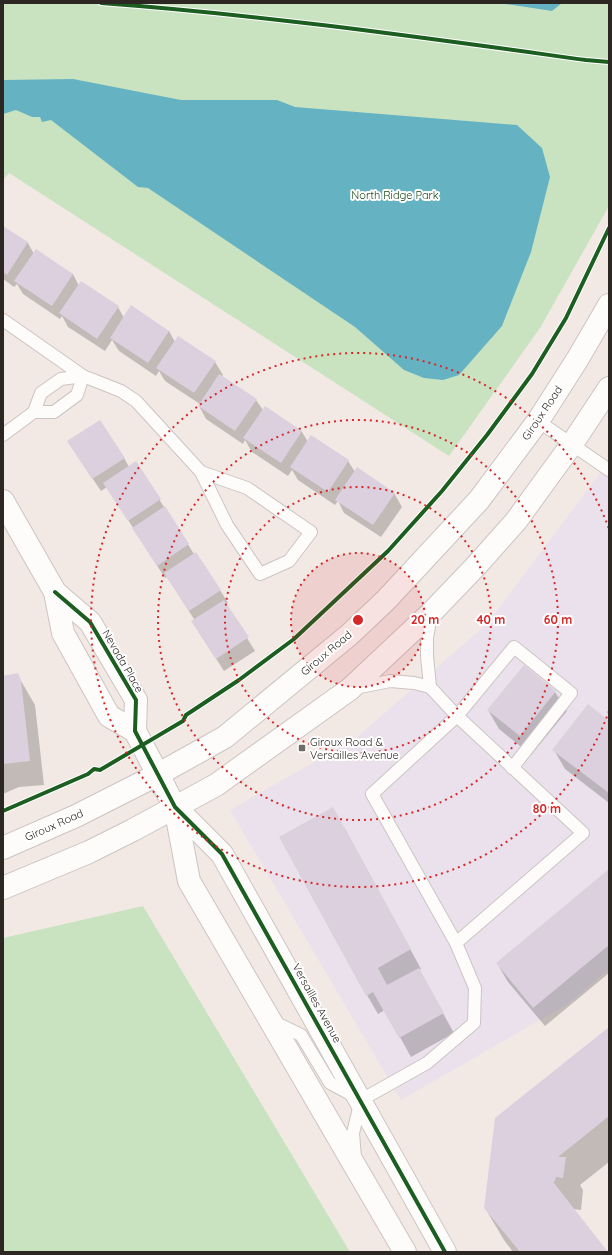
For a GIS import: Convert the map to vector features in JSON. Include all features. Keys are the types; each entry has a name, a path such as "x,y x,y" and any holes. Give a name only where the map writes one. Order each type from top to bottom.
{"main road":[{"name":"Giroux Road","path":"3,848 76,816 157,775 225,737 349,634 386,600 479,500 538,421 577,360 609,305"},
{"path":"3,888 89,852 175,808 216,785 350,689 431,613 516,521 572,444 609,388"},
{"name":"Nevada Place","path":"3,501 55,592 63,633 109,716 135,731"},
{"name":"Nevada Place","path":"55,592 90,622 136,700 135,731 157,775"},
{"name":"Versailles Avenue","path":"157,775 175,808 222,854 445,1252"},
{"name":"Versailles Avenue","path":"175,808 189,881 405,1252"}],"lane":[{"path":"3,320 83,376 121,391 136,401 201,472 227,525 260,574 289,561 311,532 247,488 201,472"},
{"path":"34,412 54,412 77,395 83,376"},
{"path":"3,435 34,412 41,393 61,379 83,376"},
{"path":"538,421 609,470"},
{"path":"430,687 427,638 431,613"},
{"path":"356,1168 353,1133 361,1100 427,1063 474,1023 475,988 456,943 372,794 457,716 514,647 572,693 512,768"},
{"path":"350,689 390,681 414,683 430,687 457,716 582,833 456,943"},
{"path":"270,1020 301,1035 330,1083 361,1100"}],"path":[{"path":"153,7 161,5 169,8"}],"shaded area":[{"path":"609,461 609,969 566,1005 401,1100 230,810 355,739 487,624"}],"green space":[{"name":"North Ridge Park","path":"3,3 609,3 609,206 540,328 449,456 9,173 3,180"},
{"path":"143,906 350,1252 3,1252 3,938"}],"water":[{"path":"499,3 562,3 552,11"},
{"path":"73,79 181,100 277,100 295,107 517,125 542,148 550,177 531,252 502,326 459,375 443,380 424,378 404,370 355,327 148,188 138,187 51,120 42,122 40,117 32,117 16,110 3,114 3,80"}],"building":[{"path":"3,226 28,242 7,275 3,272"},
{"path":"36,249 73,274 52,306 14,281"},
{"path":"81,281 119,306 97,339 59,313"},
{"path":"131,305 169,331 148,363 110,338"},
{"path":"178,336 216,361 194,393 156,368"},
{"path":"219,374 257,399 235,431 198,406"},
{"path":"265,406 302,431 281,463 243,438"},
{"path":"100,420 125,458 92,479 67,441"},
{"path":"311,435 349,460 328,492 290,467"},
{"path":"136,461 161,499 128,521 103,483"},
{"path":"357,467 395,493 373,525 335,500"},
{"path":"165,506 189,544 157,566 132,528"},
{"path":"196,552 221,590 189,611 164,573"},
{"path":"224,600 249,637 216,659 191,621"},
{"path":"524,665 556,691 520,736 487,710"},
{"path":"18,673 21,680 30,761 3,764 3,676"},
{"path":"588,704 609,721 609,793 552,750"},
{"path":"333,807 411,949 378,968 387,985 419,968 444,1013 399,1038 373,992 366,996 279,837"},
{"path":"609,869 609,945 533,1008 496,963"},
{"path":"609,1027 609,1116 558,1157 566,1157 563,1178 556,1177 554,1183 608,1252 520,1252 484,1208 495,1118"}],"cycle path":[{"path":"101,3 223,14 405,35 609,62"},
{"path":"3,811 88,774 94,769 100,770 183,721 186,715 239,680 294,639 388,551 442,491 487,435 532,374 566,318 609,228"},
{"path":"55,592 90,622 136,700 135,731 175,807 222,854 445,1252"}],"place":[{"name":"Giroux Road & Versailles Avenue","path":"302,748"}]}
